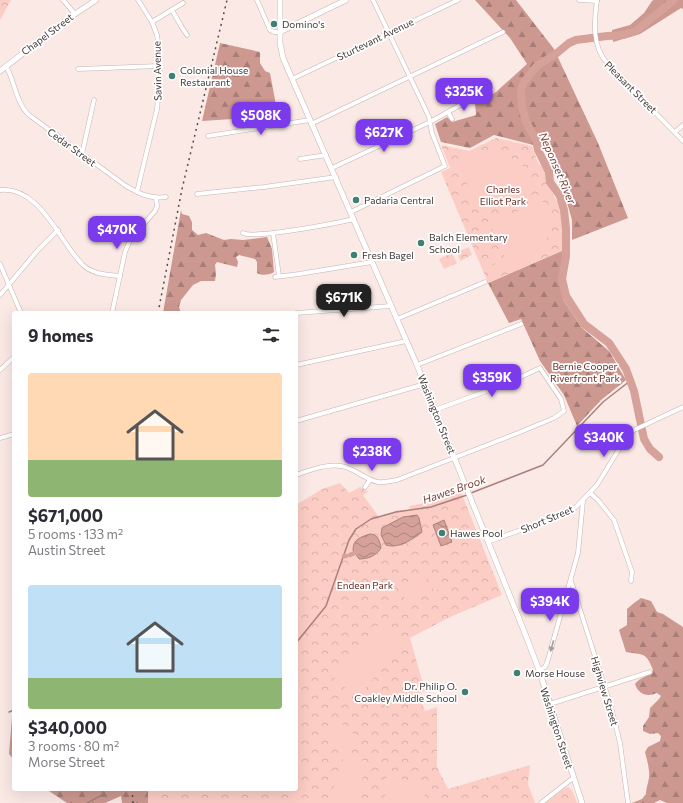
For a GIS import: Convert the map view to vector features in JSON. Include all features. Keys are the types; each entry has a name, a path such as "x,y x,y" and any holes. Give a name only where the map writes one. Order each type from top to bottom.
{"main road":[{"name":"Chapel Street","path":"0,71 75,14 96,0"},
{"name":"Washington Street","path":"280,0 281,52 417,365 455,458 539,670 582,803"},
{"path":"280,32 346,0"}],"street":[{"path":"63,0 75,14"},
{"name":"Savin Avenue","path":"137,192 157,110 159,94 157,35 152,22 138,0"},
{"path":"257,0 270,30 280,32"},
{"path":"351,212 445,166 432,133 426,111 373,0"},
{"name":"Sturtevant Avenue","path":"292,79 458,0"},
{"path":"579,0 597,0"},
{"name":"Pleasant Street","path":"597,0 595,23 597,43 600,54 683,141"},
{"path":"152,22 183,3"},
{"path":"172,10 180,26 187,35"},
{"path":"208,136 311,122 503,32"},
{"name":"Cedar Street","path":"6,66 12,77 21,105 25,112 110,175 137,192 156,198 166,196"},
{"path":"78,69 159,66"},
{"path":"332,168 430,122 492,90"},
{"path":"82,154 94,100"},
{"path":"448,112 452,119"},
{"path":"676,132 683,125"},
{"path":"300,159 326,155"},
{"path":"197,194 336,177"},
{"path":"0,190 10,190 28,198 40,208 58,230 82,265 96,272 120,276"},
{"path":"112,311 125,252 130,240 155,211 156,198"},
{"path":"243,233 250,235 273,233 354,219"},
{"path":"0,295 38,250 58,230"},
{"path":"273,233 277,276 299,274 372,262"},
{"path":"0,264 20,311"},
{"path":"397,319 485,282"},
{"path":"298,313 391,306"},
{"path":"417,365 487,336 521,324"},
{"path":"298,366 406,341"},
{"path":"0,370 12,359"},
{"path":"298,474 325,466 341,466 359,473 370,480 382,483 397,480 455,458 561,414 564,411 562,399 540,368 496,388 435,410"},
{"path":"298,420 425,384"},
{"name":"Short Street","path":"488,542 569,511 583,501 590,493 624,441 637,427 683,407"},
{"path":"0,438 12,435"},
{"path":"365,487 370,480"},
{"path":"590,493 598,500 614,520 632,572 631,581"},
{"path":"539,670 547,664 580,545 583,501"},
{"name":"Highview Street","path":"570,581 612,707 618,735 628,803"},
{"path":"550,704 650,672"},
{"path":"540,803 573,778"}],"green space":[{"path":"0,0 11,0 0,20"},
{"path":"475,0 516,0 554,49 598,143 628,218 572,240 572,220 566,199 549,163 545,148 494,135 470,148 441,142 435,124 447,117 452,122 476,115 475,103 496,92 527,64 510,38"},
{"path":"654,0 683,0 683,9 681,8 640,34 613,42 612,30 630,25 644,13"},
{"path":"220,43 260,52 260,63 265,71 270,73 278,116 202,121"},
{"name":"Charles Elliot Park","path":"496,138 532,146 538,163 548,177 552,193 563,210 564,250 488,283 441,172 450,168 441,145 469,151"},
{"path":"489,151 505,155 519,163 530,174 538,189 479,214 457,159 472,153"},
{"path":"542,201 547,212 548,223 548,234 544,244 539,254 532,262 511,272 492,228 495,221"},
{"path":"181,210 182,214 189,216 192,222 192,230 198,235 206,233 224,240 243,240 267,237 272,249 274,272 261,275 257,273 257,262 255,259 239,255 236,257 238,262 237,267 217,262 215,265 215,281 201,281 193,285 181,300 179,307 180,311 163,311"},
{"path":"469,247 472,255 460,261 457,252"},
{"name":"Bernie Cooper Riverfront Park","path":"564,250 560,281 563,299 581,327 609,351 626,380 601,400 577,426 564,395 540,361 521,319 509,323 488,283"},
{"path":"452,253 457,263 444,269 439,259"},
{"path":"503,261 507,270 492,276 488,267"},
{"name":"Endean Park","path":"340,483 349,493 360,487 368,492 363,495 379,517 398,510 410,510 409,506 435,502 461,492 502,595 450,617 410,638 425,691 418,694 425,711 437,707 437,767 448,789 530,765 528,784 535,803 148,803 148,791 298,791 298,504 322,489"},
{"path":"435,575 440,589 434,591 428,577"},
{"path":"426,578 431,593 425,595 419,581"},
{"path":"416,582 422,596 415,599 410,585"},
{"path":"407,586 413,600 406,602 401,588"},
{"path":"641,598 651,601 657,612 663,614 683,627 683,803 667,803 660,800 654,803 632,803 642,799 646,794 649,775 645,752 648,747 660,741 661,736 658,733 650,734 643,731 643,726 649,717 650,708 661,696 657,693 647,695 641,693 635,684 653,670 646,657 643,655 626,652 619,630 627,625 627,609"},
{"path":"379,624 402,645 357,698 333,677"},
{"path":"12,717 12,758 9,754"},
{"path":"341,724 347,726 354,734 349,745 339,748 331,740 329,733 334,725"},
{"path":"345,754 369,763 352,803 332,803 329,802"},
{"path":"387,775 426,786 427,789 422,803 387,803 384,788"},
{"path":"568,787 572,790 577,803 545,803 563,789"},
{"path":"298,790 327,803 122,803 121,796 105,803 67,803 49,791"}],"water":[{"path":"417,515 422,532 400,545 386,545 381,535 382,528 403,517"},
{"name":"Hawes Pool","path":"444,520 452,542 441,546 433,525"},
{"path":"370,534 377,537 381,548 372,556 359,559 353,550 354,543 361,537"}],"waterway":[{"name":"Neponset River","path":"659,457 650,449 644,439 634,391 626,369 609,343 584,324 566,296 562,279 566,256 564,210 560,196 550,182 549,172 538,150 536,140 526,122 522,106 521,93 524,82 537,66 569,43 576,40 623,35 636,31 674,0"},
{"name":"Hawes Brook","path":"471,493 543,465 603,402 630,381"},
{"name":"Hawes Brook","path":"298,641 326,606 349,540 356,529 371,519 396,512 431,507 467,495"},
{"path":"350,555 359,551"},
{"path":"87,803 102,795 103,791"}],"railway":[{"path":"158,311 182,189 227,0"},
{"path":"132,791 133,803"}],"place":[{"name":"Domino's","path":"274,24"},
{"name":"Colonial House Restaurant","path":"172,76"},
{"name":"Padaria Central","path":"356,200"},
{"name":"Balch Elementary School","path":"421,243"},
{"name":"Fresh Bagel","path":"354,255"},
{"name":"Hawes Pool","path":"442,533"},
{"name":"Morse House","path":"517,673"},
{"name":"Dr. Philip O. Coakley Middle School","path":"465,692"}]}
